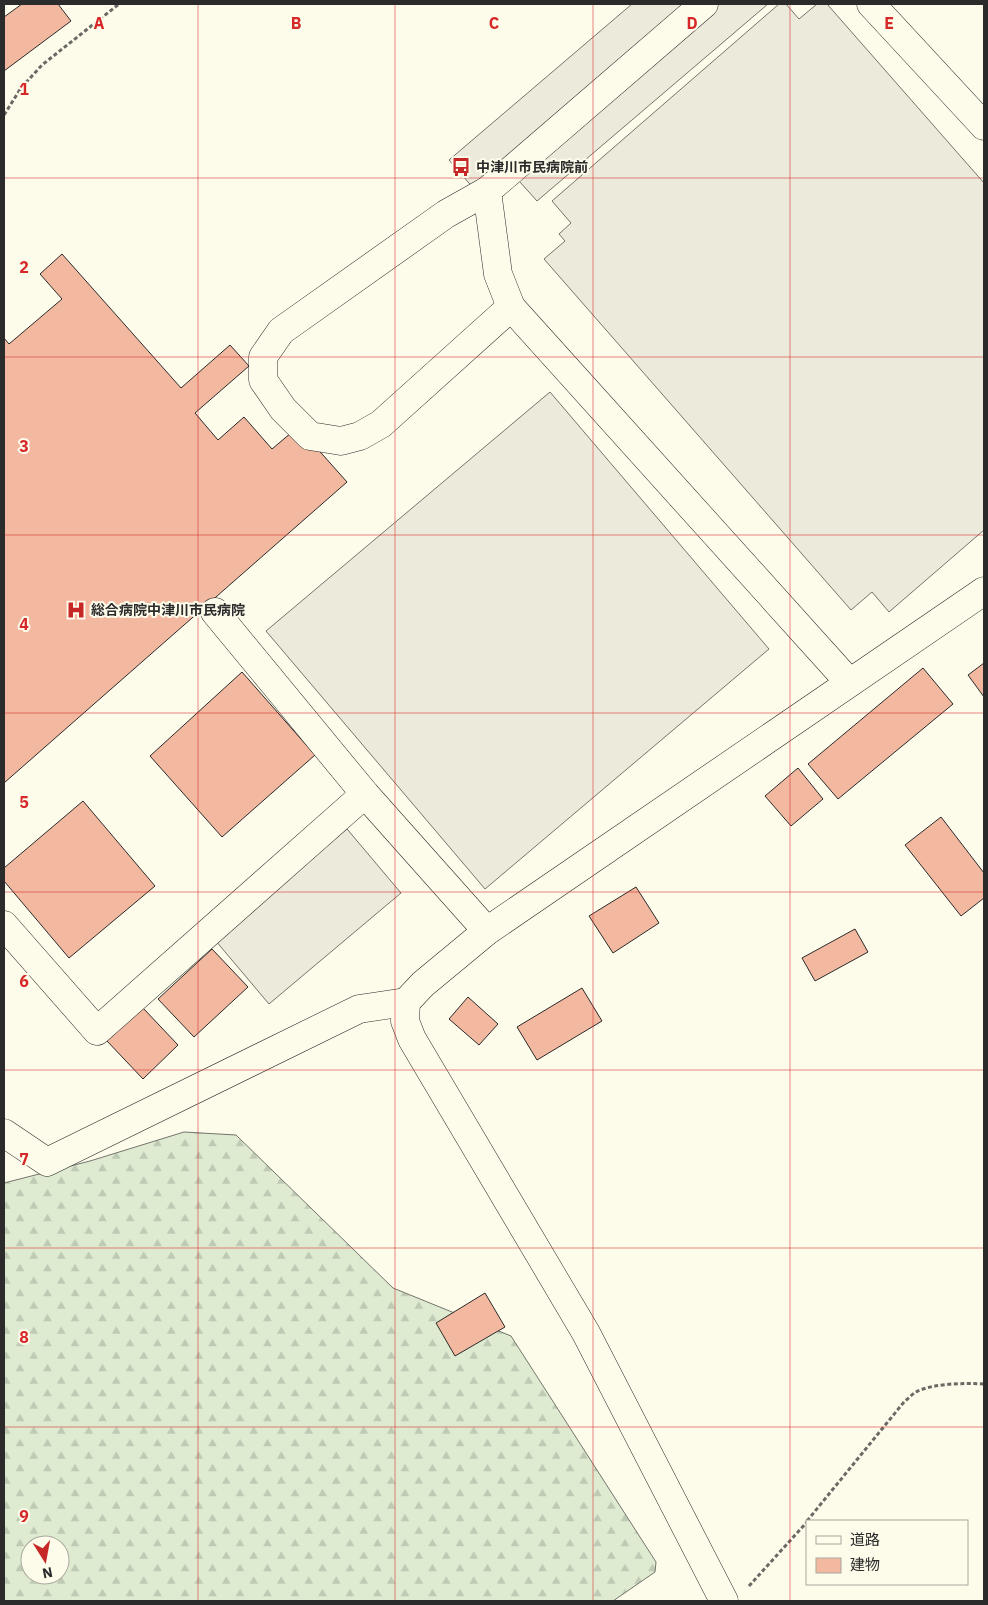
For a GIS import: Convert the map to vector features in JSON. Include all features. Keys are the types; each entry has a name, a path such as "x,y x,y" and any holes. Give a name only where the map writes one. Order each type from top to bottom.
{"street":[{"path":"511,307 382,424 360,436 341,441 310,436 283,409 263,380 264,357 281,331 446,214 487,191 704,4"},
{"path":"871,4 984,126"},
{"path":"487,191 498,274 511,307 849,682"},
{"path":"4,1133 47,1162 359,1009 406,1002 423,984 486,931 984,591"},
{"path":"215,612 365,794 486,931"},
{"path":"4,925 97,1031 365,794"},
{"path":"406,1002 405,1021 412,1039 586,1333 735,1595"}],"path":[{"path":"4,114 21,88 42,65 119,4"},
{"path":"808,1520 904,1402 916,1392 937,1386 961,1383 984,1384"},
{"path":"735,1595 806,1522"}],"green space":[{"path":"184,1132 236,1135 393,1288 511,1336 656,1562 655,1572 613,1601 4,1601 4,1183 90,1161"}],"shaded area":[{"path":"632,4 768,4 537,201 511,172 481,197 449,160"},
{"path":"779,4 786,4 799,19 817,4 827,4 984,183 984,530 889,612 872,592 851,610 544,259 565,241 559,234 571,223 552,201"},
{"path":"550,392 769,649 485,889 266,631"},
{"path":"347,829 401,893 269,1004 215,940"}],"building":[{"path":"22,4 58,4 71,21 4,71 4,17"},
{"path":"62,254 181,388 230,345 249,366 195,413 218,440 244,417 272,449 298,427 347,482 4,783 4,338 9,344 62,299 40,274"},
{"path":"984,663 984,697 968,675"},
{"path":"923,668 953,704 838,799 808,764"},
{"path":"242,672 315,755 222,837 150,756"},
{"path":"798,768 823,799 791,826 765,796"},
{"path":"83,801 155,886 69,958 4,881 4,868"},
{"path":"941,817 984,873 984,898 961,916 905,845"},
{"path":"636,887 659,923 613,953 589,916"},
{"path":"855,929 868,952 815,981 802,958"},
{"path":"212,949 248,987 194,1037 158,999"},
{"path":"582,988 602,1021 537,1060 517,1027"},
{"path":"468,997 498,1024 479,1045 449,1019"},
{"path":"143,1008 178,1045 143,1079 107,1041"},
{"path":"485,1293 505,1327 455,1356 436,1323"}],"place":[{"name":"中津川市民病院前","path":"461,167"},
{"name":"総合病院中津川市民病院","path":"76,610"}]}
